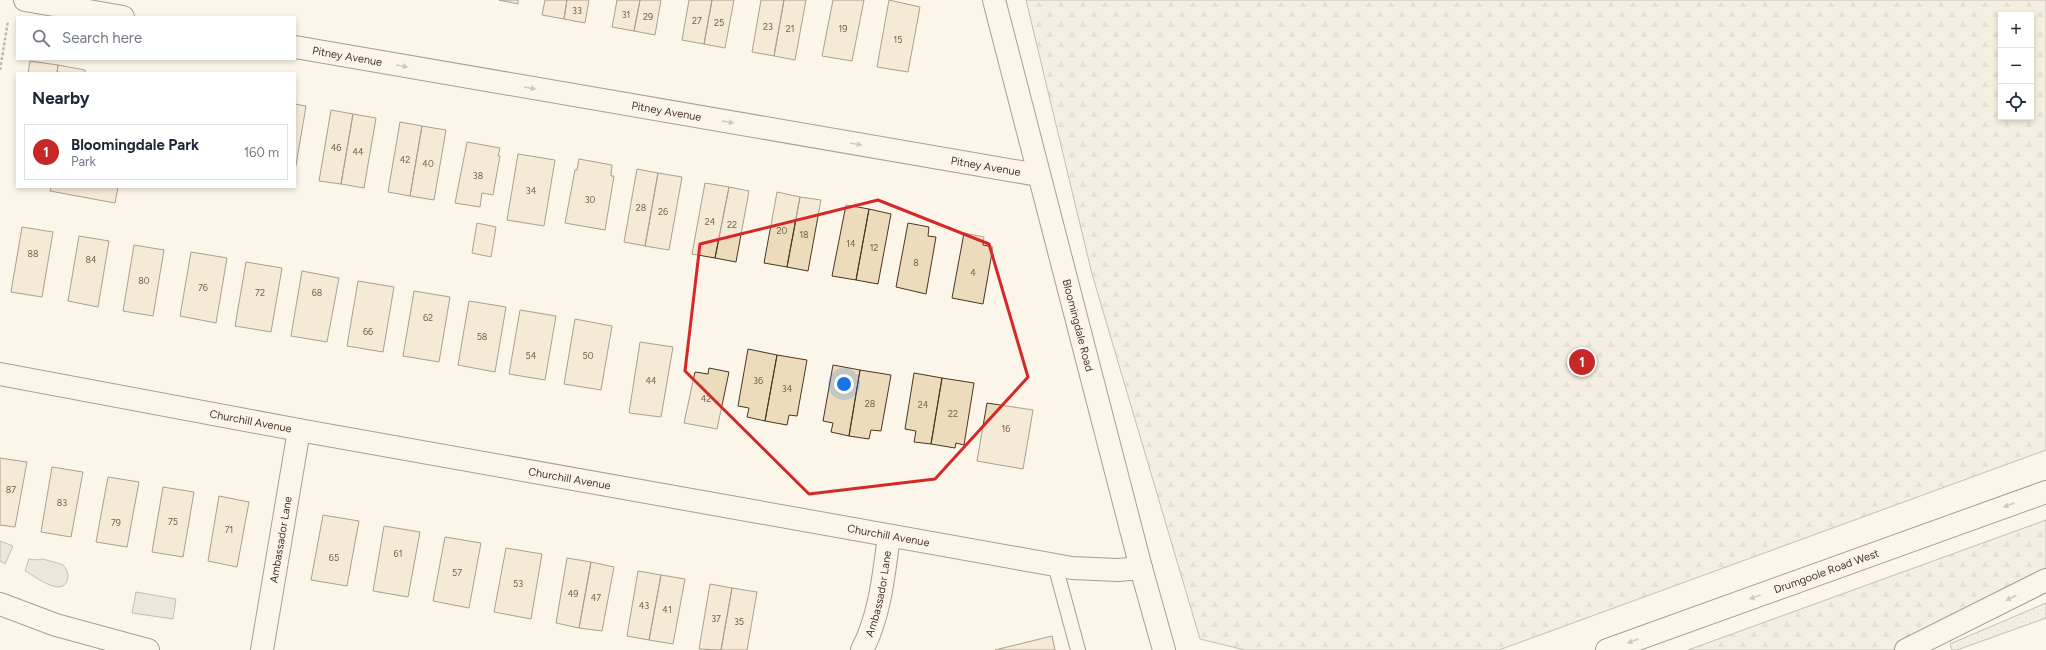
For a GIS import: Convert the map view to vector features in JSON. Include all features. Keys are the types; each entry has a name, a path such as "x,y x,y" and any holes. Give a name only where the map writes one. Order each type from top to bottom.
{"main road":[{"path":"25,0 117,16"},
{"name":"Bloomingdale Road","path":"994,0 1038,175 1141,568 1164,650"},
{"name":"Pitney Avenue","path":"296,47 1038,175"},
{"name":"Churchill Avenue","path":"0,374 299,430 1055,565 1094,569 1141,568"},
{"name":"Ambassador Lane","path":"262,650 299,430"},
{"name":"Drumgoole Road West","path":"1607,650 2046,492"},
{"name":"Ambassador Lane","path":"862,650 869,638 882,582 889,536"},
{"path":"1906,650 2046,580"},
{"path":"0,604 56,626 148,650"}],"lane":[{"path":"1055,565 1078,650"}],"path":[{"path":"0,70 9,20"}],"highlighted area":[{"path":"878,200 989,244 1028,377 935,479 809,494 685,371 700,244"}],"green space":[{"path":"1026,0 2046,0 2046,450 1499,650 1245,650 1200,639 1092,274"},
{"path":"2046,520 2046,571 1893,650 1688,650"},
{"path":"2046,603 2046,618 1957,650 1952,650 1950,644"}],"shaded area":[{"path":"0,541 13,546 5,564 0,561"},
{"path":"29,559 42,559 63,565 67,570 68,575 66,583 61,587 55,587 41,581 25,571"},
{"path":"136,592 176,599 173,619 132,613"}],"building":[{"path":"499,0 518,0 518,4"},
{"path":"545,0 567,0 564,19 542,15"},
{"path":"567,0 589,0 585,23 564,19"},
{"path":"617,0 640,0 634,31 612,27"},
{"path":"640,0 661,0 655,35 634,31"},
{"path":"689,0 712,0 704,44 682,40"},
{"path":"712,0 734,0 725,48 704,44"},
{"path":"761,0 784,0 774,56 752,52"},
{"path":"784,0 806,0 795,60 774,56"},
{"path":"833,0 864,0 852,61 822,56"},
{"path":"889,0 920,7 908,72 877,67"},
{"path":"30,61 58,65 57,72 28,72"},
{"path":"58,65 85,70 85,72 57,72"},
{"path":"296,104 306,106 296,165"},
{"path":"331,110 353,114 341,184 319,181"},
{"path":"353,114 376,118 364,188 341,184"},
{"path":"400,122 422,126 410,196 388,192"},
{"path":"422,126 446,130 434,200 410,196"},
{"path":"467,142 500,148 493,195 482,193 480,207 455,203"},
{"path":"518,154 555,160 544,226 507,220"},
{"path":"579,159 612,165 611,176 614,176 605,230 565,223 575,170 577,170"},
{"path":"637,169 658,173 645,246 624,242"},
{"path":"658,173 682,177 669,250 645,246"},
{"path":"705,183 729,187 715,258 692,254"},
{"path":"729,187 749,191 736,262 715,258"},
{"path":"51,188 118,188 115,203 50,191"},
{"path":"777,192 800,197 787,267 764,263"},
{"path":"800,197 821,200 808,271 787,267"},
{"path":"846,205 869,209 856,280 832,276"},
{"path":"869,209 891,214 878,284 856,280"},
{"path":"477,223 496,227 491,257 472,253"},
{"path":"908,223 929,227 928,236 936,237 926,294 896,287"},
{"path":"22,227 53,232 42,297 11,292"},
{"path":"964,233 984,237 983,245 993,247 983,304 952,298"},
{"path":"79,236 109,241 98,307 68,301"},
{"path":"134,245 164,250 153,316 123,311"},
{"path":"191,252 227,258 216,323 180,316"},
{"path":"246,262 282,268 271,332 235,326"},
{"path":"302,271 339,278 327,342 291,336"},
{"path":"358,281 394,287 383,352 347,346"},
{"path":"414,291 450,297 439,362 403,356"},
{"path":"469,301 506,307 495,372 458,365"},
{"path":"520,310 556,316 545,380 509,374"},
{"path":"575,319 612,326 601,390 564,384"},
{"path":"640,342 673,347 661,417 629,413"},
{"path":"748,349 777,355 765,421 747,417 749,408 738,406"},
{"path":"777,355 807,360 797,416 789,415 787,425 765,421"},
{"path":"833,365 860,370 849,436 831,432 833,423 823,421"},
{"path":"709,368 729,372 717,429 684,423 695,372 708,374"},
{"path":"860,370 891,375 881,431 871,430 869,439 849,436"},
{"path":"914,373 942,378 931,444 914,442 916,431 905,429"},
{"path":"942,378 974,383 964,445 956,443 955,448 931,444"},
{"path":"987,403 1033,410 1023,469 977,461"},
{"path":"0,458 27,462 15,527 0,525"},
{"path":"52,467 83,472 71,537 41,532"},
{"path":"108,477 139,482 127,547 96,542"},
{"path":"163,487 194,492 183,557 152,552"},
{"path":"219,496 249,502 237,567 208,561"},
{"path":"323,515 359,521 347,586 311,580"},
{"path":"384,526 420,532 408,597 373,591"},
{"path":"445,537 481,543 469,608 433,601"},
{"path":"506,548 542,554 531,619 494,612"},
{"path":"567,558 591,562 579,628 556,623"},
{"path":"591,562 614,567 602,631 579,628"},
{"path":"638,571 661,575 649,640 627,636"},
{"path":"661,575 685,579 673,644 649,640"},
{"path":"710,584 732,588 721,650 699,649"},
{"path":"732,588 757,592 747,650 721,650"},
{"path":"1052,636 1055,650 995,650"}],"place":[{"name":"Bloomingdale Park","path":"1582,362"}]}
